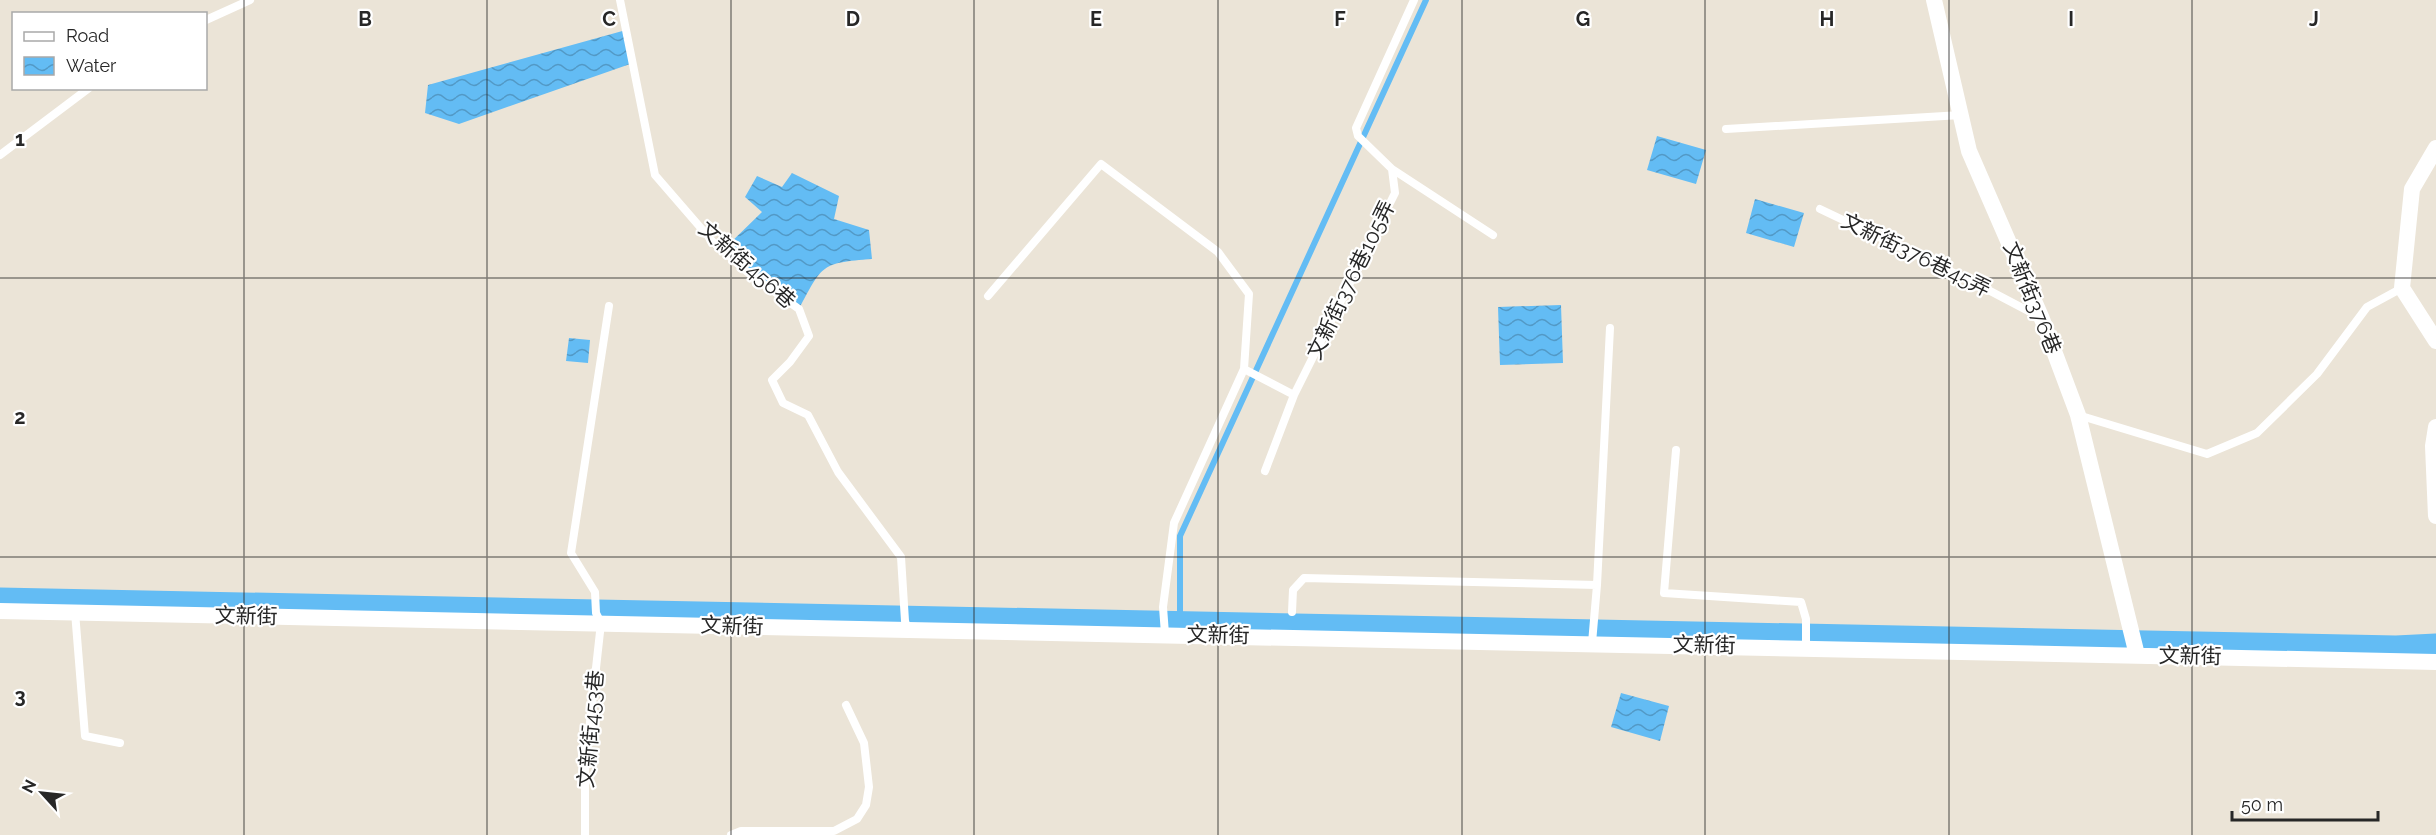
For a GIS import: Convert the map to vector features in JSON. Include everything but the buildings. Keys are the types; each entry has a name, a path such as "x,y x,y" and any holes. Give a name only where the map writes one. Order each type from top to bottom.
{"street":[{"name":"文新街376巷","path":"1934,0 1969,151 2042,319 2078,415 2136,654"},
{"path":"2436,148 2412,189 2402,288 2436,341"},
{"path":"2436,427 2433,446 2436,516"},
{"name":"文新街","path":"0,611 1164,628 1592,637 2436,662"}],"lane":[{"path":"207,20 250,0"},
{"name":"文新街456巷","path":"620,0 655,175 713,242 752,276 799,309 809,336 790,362 772,380 783,403 808,415 838,472 901,557 907,626"},
{"name":"文新街376巷105弄","path":"1265,471 1294,395 1395,193 1392,169 1358,136 1356,128 1414,0"},
{"path":"0,155 86,90"},
{"path":"1726,129 1961,115"},
{"path":"988,296 1101,164 1218,252 1249,294 1246,370 1174,523 1163,608 1164,628"},
{"path":"1392,169 1493,236"},
{"name":"文新街376巷45弄","path":"1820,209 1973,282 2042,319"},
{"path":"2078,415 2207,454 2258,433 2317,374 2367,307 2402,288"},
{"path":"599,618 594,592 571,553 609,306"},
{"path":"1592,637 1611,328"},
{"path":"1246,370 1294,395"},
{"path":"1676,450 1664,593 1800,602 1806,619 1806,644"},
{"path":"1292,612 1293,590 1304,578 1597,585"},
{"path":"75,612 85,736 120,743"},
{"name":"文新街453巷","path":"585,835 585,767 599,618"},
{"path":"730,835 741,831 834,831 857,819 866,805 869,787 864,743 846,705"}],"water":[{"path":"626,30 633,63 459,124 425,113 428,85"},
{"path":"1657,136 1706,150 1696,184 1647,170"},
{"path":"792,173 839,196 834,219 869,230 872,259 842,262 825,269 813,283 799,309 723,250 762,212 745,197 757,176 782,187"},
{"path":"1755,199 1804,213 1794,247 1746,233"},
{"path":"1561,305 1563,363 1500,365 1498,307"},
{"path":"569,338 590,340 588,363 566,361"},
{"path":"1621,693 1669,706 1660,741 1611,727"}],"waterway":[{"path":"1180,621 1180,536 1426,0"},
{"path":"0,598 2396,646 2436,644"}]}
